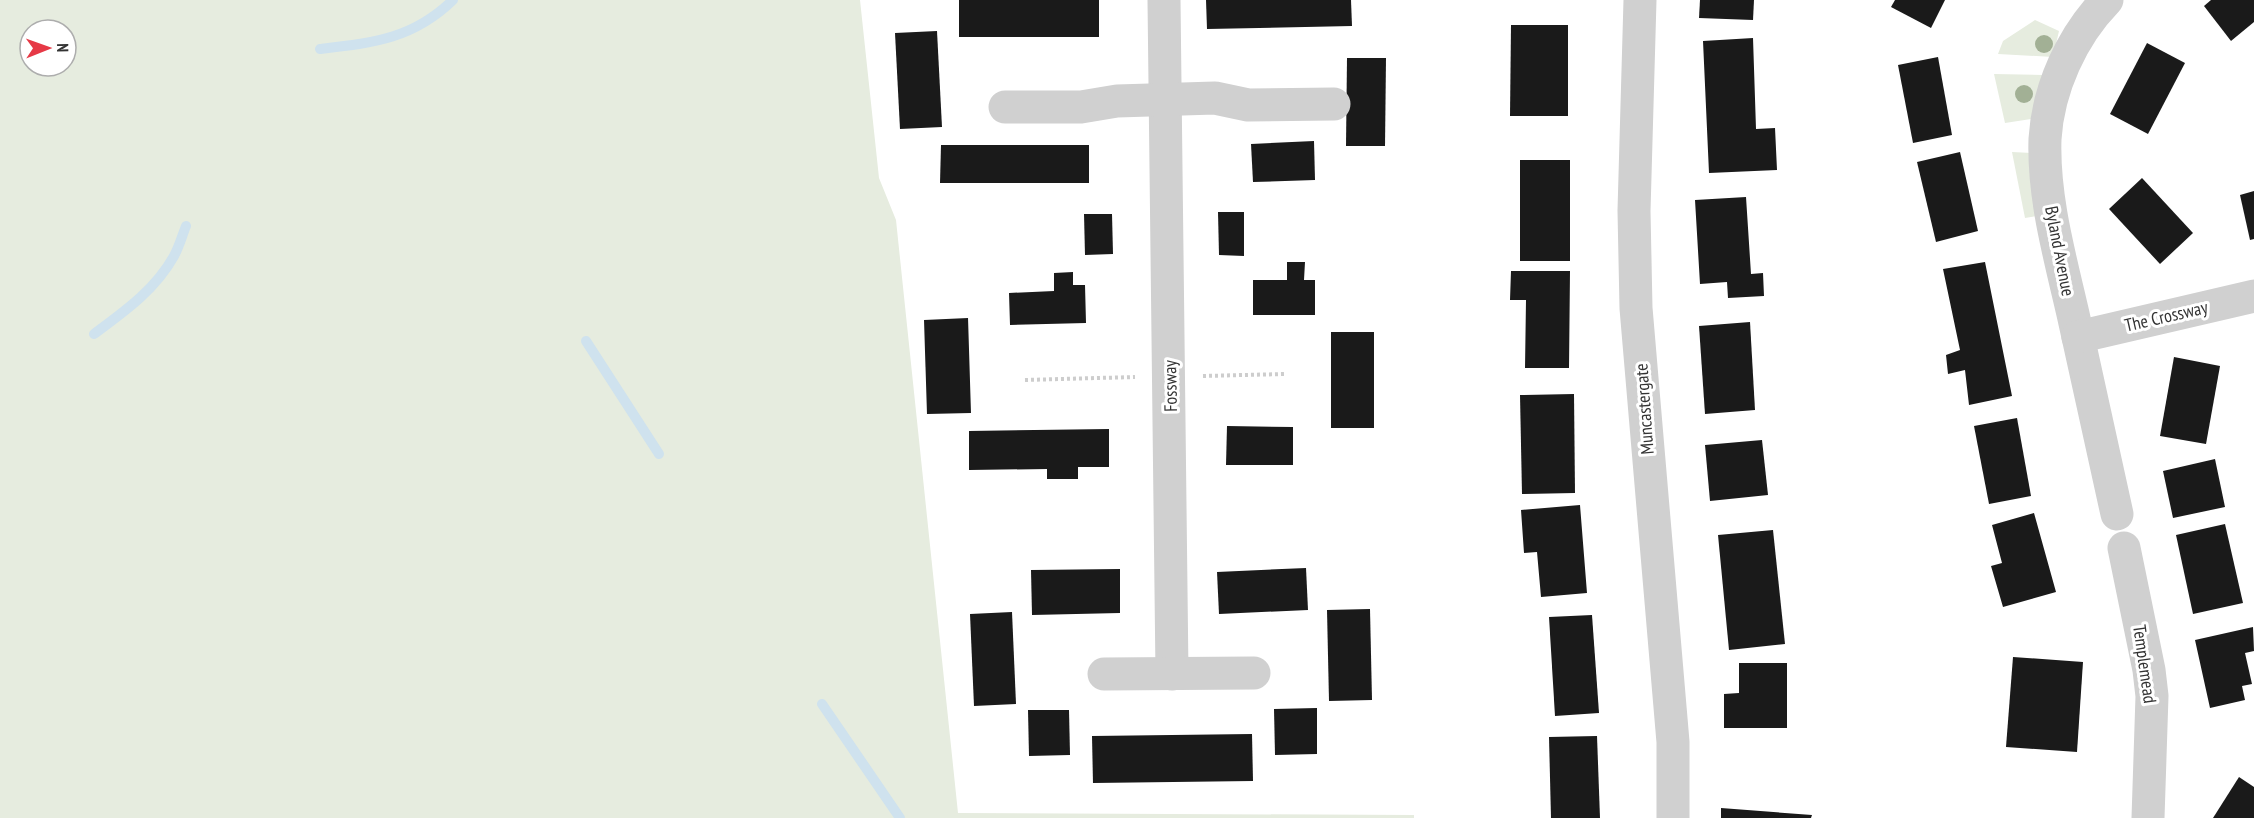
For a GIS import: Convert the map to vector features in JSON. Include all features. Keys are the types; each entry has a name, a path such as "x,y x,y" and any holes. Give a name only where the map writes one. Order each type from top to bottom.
{"street":[{"name":"Fossway","path":"1164,0 1173,674"},
{"name":"Muncastergate","path":"1640,0 1634,211 1636,308 1673,742 1673,818"},
{"name":"Byland Avenue","path":"2107,0 2094,13 2077,39 2060,74 2052,100 2045,138 2047,185 2055,237 2117,514"},
{"path":"1005,107 1081,107 1118,101 1215,98 1248,105 1334,104"},
{"name":"The Crossway","path":"2078,337 2254,296"},
{"name":"Templemead","path":"2124,548 2149,670 2152,696 2148,818"},
{"path":"1104,674 1254,673"}],"shaded area":[{"path":"0,0 860,0 879,178 896,220 958,813 1414,815 1414,818 0,818"},
{"path":"2035,20 2059,31 2053,57 1998,54 2003,41"},
{"path":"1994,74 2043,75 2031,119 2005,123"},
{"path":"2012,152 2032,153 2037,216 2025,218"}],"building":[{"path":"959,0 1099,0 1099,37 959,37"},
{"path":"1206,0 1351,0 1352,26 1207,29"},
{"path":"1700,0 1754,0 1753,20 1699,18"},
{"path":"1895,0 1945,0 1931,28 1891,7"},
{"path":"2211,0 2254,0 2254,22 2231,41 2204,6"},
{"path":"1511,25 1568,25 1568,116 1510,116"},
{"path":"937,31 942,127 900,129 895,33"},
{"path":"1753,38 1756,129 1775,128 1777,170 1709,173 1703,41"},
{"path":"2147,43 2185,63 2148,134 2110,114"},
{"path":"1938,57 1952,135 1913,143 1898,65"},
{"path":"1347,58 1386,58 1385,146 1346,146"},
{"path":"1314,141 1315,180 1253,182 1251,144"},
{"path":"941,145 1089,145 1089,183 940,183"},
{"path":"1960,152 1978,231 1936,242 1917,162"},
{"path":"1520,160 1570,160 1570,261 1520,261"},
{"path":"2142,178 2193,233 2160,264 2109,209"},
{"path":"2254,191 2254,239 2250,240 2240,195"},
{"path":"1746,197 1751,274 1763,273 1764,296 1728,298 1727,282 1700,284 1695,200"},
{"path":"1218,212 1244,212 1244,256 1219,255"},
{"path":"1084,214 1112,214 1113,254 1085,255"},
{"path":"1287,262 1305,262 1304,280 1315,280 1315,315 1253,315 1253,280 1287,280"},
{"path":"1985,262 2012,396 1969,405 1965,370 1948,374 1946,355 1960,350 1943,269"},
{"path":"1511,271 1570,271 1569,368 1525,368 1526,300 1510,300"},
{"path":"1073,272 1073,285 1085,285 1086,323 1010,325 1009,293 1054,291 1054,273"},
{"path":"968,318 971,413 927,414 924,320"},
{"path":"1750,322 1755,410 1705,414 1699,326"},
{"path":"1331,332 1374,332 1374,428 1331,428"},
{"path":"2174,357 2220,366 2206,444 2160,436"},
{"path":"1574,394 1575,493 1522,494 1520,395"},
{"path":"2017,418 2031,496 1989,504 1974,426"},
{"path":"1227,426 1293,427 1293,465 1226,465"},
{"path":"1109,429 1109,467 1078,467 1078,479 1047,479 1047,469 969,470 969,431"},
{"path":"1762,440 1768,495 1710,501 1705,445"},
{"path":"2215,459 2225,507 2173,518 2163,471"},
{"path":"1580,505 1587,593 1541,597 1537,552 1524,553 1521,510"},
{"path":"2034,513 2056,592 2003,607 1991,566 2002,563 1992,525"},
{"path":"2225,524 2243,603 2193,614 2176,535"},
{"path":"1773,530 1785,644 1729,650 1718,535"},
{"path":"1306,568 1308,610 1219,614 1217,572"},
{"path":"1120,569 1120,613 1032,615 1031,570"},
{"path":"1370,609 1372,700 1329,701 1327,610"},
{"path":"1012,612 1016,704 974,706 970,614"},
{"path":"1592,615 1599,713 1555,716 1549,617"},
{"path":"2253,627 2254,651 2245,653 2252,684 2242,686 2245,700 2210,708 2195,640"},
{"path":"2013,657 2083,662 2077,752 2006,747"},
{"path":"1739,663 1787,663 1787,728 1724,728 1724,694 1739,693"},
{"path":"1317,708 1317,754 1275,755 1274,709"},
{"path":"1028,710 1069,710 1070,755 1029,756"},
{"path":"1252,734 1253,781 1093,783 1092,736"},
{"path":"1597,736 1600,818 1551,818 1549,737"},
{"path":"2239,777 2254,787 2254,818 2213,818"},
{"path":"1721,808 1812,815 1811,818 1721,818"}],"waterway":[{"path":"320,49 391,37 423,23 453,0"},
{"path":"94,334 149,290 174,256 186,226"},
{"path":"586,341 659,454"},
{"path":"822,704 900,818"}]}
